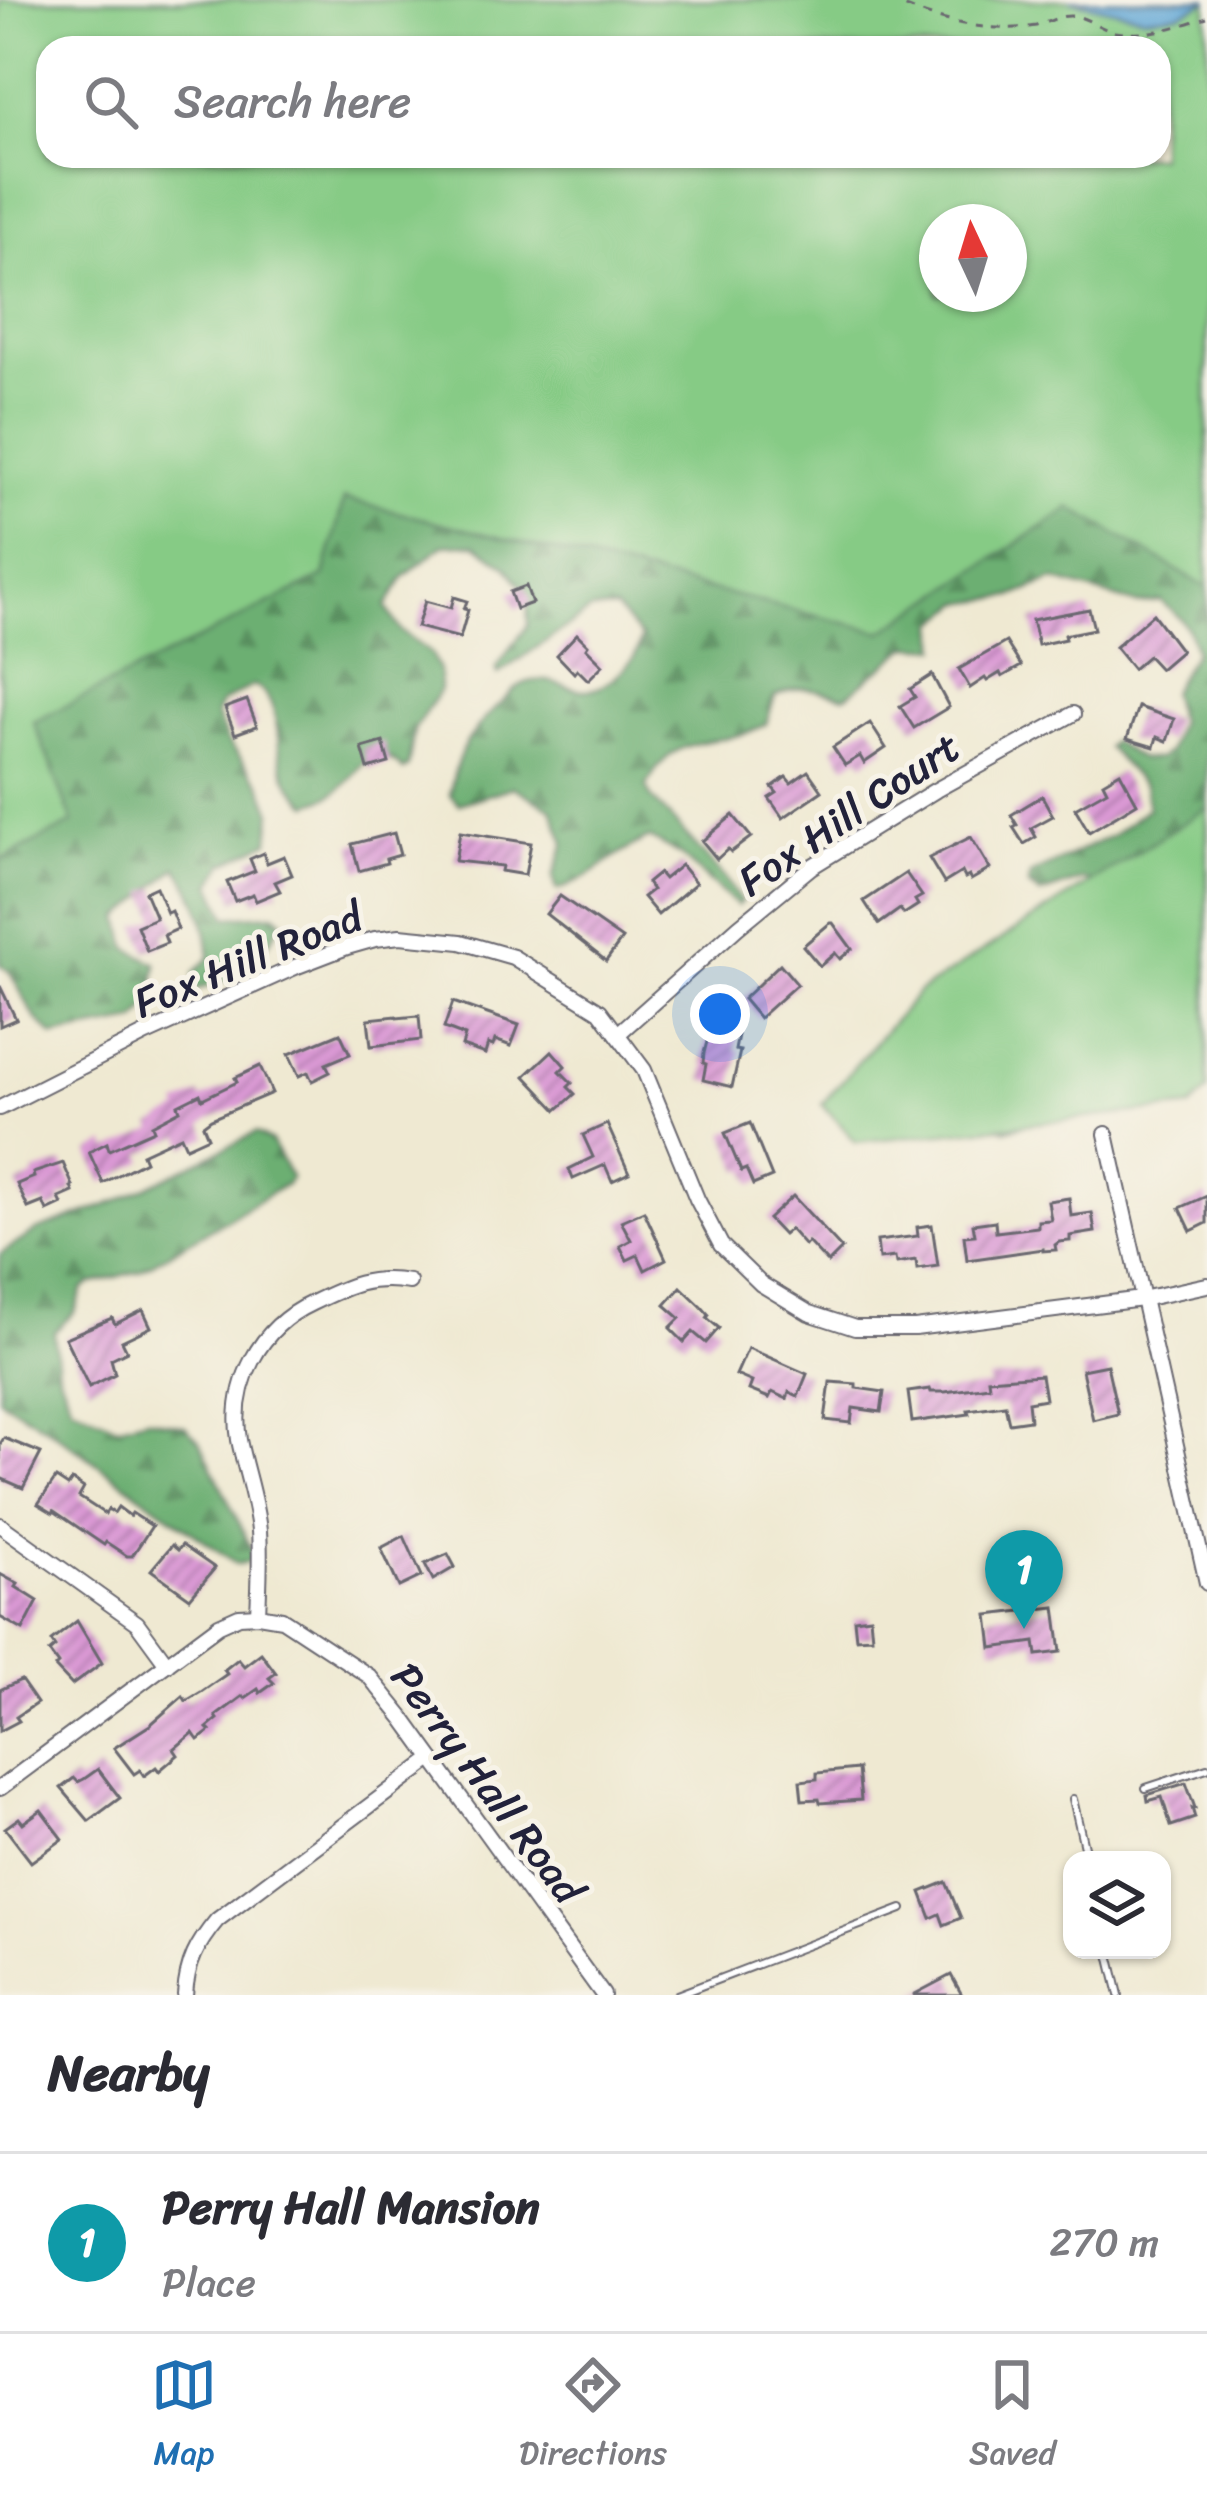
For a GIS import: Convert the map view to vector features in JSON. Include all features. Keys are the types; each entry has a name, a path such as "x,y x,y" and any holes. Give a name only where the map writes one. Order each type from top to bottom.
{"street":[{"name":"Fox Hill Court","path":"619,1033 811,867 935,790 1073,714"},
{"name":"Fox Hill Road","path":"0,1108 146,1034 347,947 400,936 461,942 513,957 600,1011 644,1070 691,1187 721,1245 761,1284 790,1304 855,1328 879,1329 956,1324 1142,1299 1207,1285"},
{"path":"1106,1134 1207,1583"},
{"path":"0,1788 219,1625 239,1616 258,1615 259,1532 237,1417 243,1379 279,1322 300,1309 362,1281 410,1282"},
{"path":"0,1525 137,1623 167,1664"},
{"name":"Perry Hall Road","path":"258,1615 282,1619 369,1676 603,1995"},
{"path":"185,1995 194,1950 217,1920 432,1759"}],"lane":[{"path":"1146,1788 1207,1768"},
{"path":"1073,1799 1085,1851"},
{"path":"677,1995 902,1909"},
{"path":"1110,1959 1119,1995"}],"path":[{"path":"890,0 962,25 989,28 1036,26 1075,15 1113,32 1137,34 1207,17"}],"green space":[{"path":"0,0 992,0 1207,22 1207,1072 1006,1130 996,1124 1094,882 1082,880 1040,894 1028,885 1030,875 1113,835 1148,808 1144,786 1107,747 1112,741 1140,759 1159,759 1168,752 1178,721 1170,692 1195,651 1183,622 1160,601 1137,604 1054,580 1014,596 961,603 936,624 939,648 909,646 845,697 809,689 785,692 775,696 766,724 671,755 646,787 725,878 741,902 737,906 681,856 650,838 557,890 553,877 565,843 552,809 513,787 459,804 450,795 467,741 515,689 539,680 581,690 604,685 633,659 641,637 616,609 592,610 498,674 496,668 528,625 527,593 506,566 475,544 443,545 404,577 386,607 401,631 432,654 439,670 440,690 414,730 408,767 403,770 392,760 374,756 333,794 309,804 286,777 276,720 263,692 254,685 221,703 216,714 227,741 261,784 272,812 269,841 224,864 212,884 227,917 274,914 282,919 260,952 222,981 192,988 194,973 210,957 209,945 196,899 177,867 121,918 128,948 157,964 151,1002 137,1021 54,1036 36,1019 9,971 0,965"},
{"path":"0,0 1207,0 1207,588 1071,508 882,632 344,499 324,576 34,722 73,823 0,860"},
{"path":"1207,808 1207,1091 1191,1107 856,1142 822,1104 919,992"},
{"path":"256,1133 271,1142 291,1177 286,1184 139,1271 90,1284 83,1289 75,1312 54,1332 58,1373 71,1405 117,1426 147,1418 185,1426 200,1442 252,1550 251,1562 237,1564 0,1399 0,1254 36,1231 118,1201"}],"water":[{"path":"1069,0 1207,1 1180,14 1145,17"}],"building":[{"path":"526,586 532,603 516,609 510,592"},
{"path":"454,597 467,601 460,638 417,627 425,601 451,608"},
{"path":"1089,609 1094,629 1038,645 1032,620"},
{"path":"1153,614 1181,651 1160,669 1148,656 1133,669 1115,647"},
{"path":"577,634 603,665 588,680 557,655"},
{"path":"1006,642 1021,666 970,688 959,669"},
{"path":"932,675 949,707 914,728 900,706 915,697 910,689"},
{"path":"247,700 257,726 235,734 225,708"},
{"path":"1138,707 1174,719 1167,741 1157,737 1154,747 1127,739"},
{"path":"870,723 886,748 864,763 860,756 845,765 833,747"},
{"path":"383,742 389,763 368,769 362,748"},
{"path":"808,771 822,791 783,818 769,798 777,793 772,787 786,777 791,783"},
{"path":"1120,772 1137,803 1089,832 1075,808 1107,790 1103,782"},
{"path":"1042,796 1053,816 1031,828 1036,837 1024,844 1011,815"},
{"path":"733,815 751,837 717,859 702,841"},
{"path":"460,832 531,843 525,875 501,871 502,866 455,861"},
{"path":"394,833 400,855 359,871 352,844"},
{"path":"971,837 990,869 971,880 962,872 944,883 929,858"},
{"path":"263,853 267,863 284,856 292,875 275,882 280,891 256,901 253,894 235,901 227,882 255,871 250,859"},
{"path":"681,865 696,883 658,915 643,897 652,890 647,883 659,873 664,879"},
{"path":"906,873 922,896 915,900 918,905 904,914 900,909 879,924 864,901"},
{"path":"156,887 178,929 164,935 167,943 147,951 137,926 156,918 145,892"},
{"path":"560,896 622,939 606,961 546,914"},
{"path":"830,923 852,949 840,959 835,953 820,966 803,946"},
{"path":"780,964 797,984 759,1018 743,999"},
{"path":"0,986 16,1019 0,1026"},
{"path":"453,1002 519,1025 511,1046 495,1040 485,1054 462,1046 465,1036 444,1028"},
{"path":"419,1016 421,1040 371,1046 368,1019"},
{"path":"710,1030 738,1035 735,1050 740,1051 732,1087 703,1080"},
{"path":"340,1033 350,1054 326,1064 330,1072 312,1081 308,1072 299,1076 289,1054"},
{"path":"552,1051 565,1066 560,1071 575,1094 557,1110 525,1076"},
{"path":"260,1066 272,1093 211,1119 203,1125 208,1137 186,1147 181,1136 142,1154 145,1161 103,1183 89,1152 107,1143 109,1150 154,1130 152,1125 180,1110 178,1105 200,1094 202,1099"},
{"path":"750,1123 772,1177 753,1185 746,1169 741,1171 725,1133"},
{"path":"607,1124 629,1173 612,1181 605,1165 573,1179 569,1169 593,1157 583,1135"},
{"path":"63,1163 73,1192 47,1211 43,1202 28,1208 17,1184"},
{"path":"793,1196 842,1249 828,1263 808,1242 805,1246 790,1229 783,1235 768,1219"},
{"path":"1207,1196 1207,1223 1191,1231 1180,1208"},
{"path":"1069,1198 1071,1216 1092,1213 1095,1232 1070,1236 1070,1241 1055,1245 1056,1250 967,1260 964,1236 975,1235 973,1224 995,1221 996,1232 1038,1227 1038,1221 1051,1220 1048,1201"},
{"path":"644,1211 666,1259 645,1270 638,1255 627,1260 620,1246 631,1240 621,1221"},
{"path":"932,1225 938,1266 917,1269 916,1260 879,1259 877,1241 918,1236 917,1227"},
{"path":"681,1287 719,1328 706,1343 693,1332 684,1342 670,1328 680,1318 665,1305"},
{"path":"143,1310 151,1327 122,1341 127,1351 111,1359 115,1374 89,1387 65,1338 112,1318 115,1324"},
{"path":"748,1348 807,1374 798,1396 789,1392 787,1399 772,1392 769,1398 749,1390 752,1382 736,1375"},
{"path":"1107,1365 1118,1414 1093,1420 1082,1370"},
{"path":"1041,1375 1045,1399 1028,1402 1030,1420 1009,1423 1005,1405 912,1422 908,1392 945,1392 989,1386 988,1379"},
{"path":"830,1382 884,1392 881,1412 853,1408 851,1423 825,1420"},
{"path":"4,1438 41,1453 23,1488 0,1478"},
{"path":"56,1478 84,1488 79,1497 105,1514 118,1507 152,1526 132,1556 104,1545 38,1504"},
{"path":"404,1536 422,1576 399,1587 381,1548"},
{"path":"172,1545 178,1550 182,1545 215,1568 190,1598 151,1570"},
{"path":"448,1554 455,1567 433,1580 425,1564"},
{"path":"0,1574 38,1601 23,1630 0,1617"},
{"path":"1055,1607 1061,1652 1037,1655 1035,1642 992,1648 988,1615"},
{"path":"870,1617 872,1637 856,1638 854,1619"},
{"path":"77,1621 102,1663 72,1685 55,1667 58,1664 49,1652 55,1647 51,1641"},
{"path":"261,1653 276,1673 269,1678 274,1683 260,1693 258,1689 243,1696 216,1716 207,1728 210,1731 198,1740 193,1733 159,1771 156,1767 144,1776 140,1770 134,1774 114,1748 183,1696 186,1701 227,1674 224,1670 238,1659 244,1666"},
{"path":"21,1680 37,1703 0,1731 0,1690"},
{"path":"98,1769 120,1798 89,1821 61,1788"},
{"path":"858,1769 861,1800 802,1800 800,1781 817,1779 817,1773"},
{"path":"1186,1783 1195,1818 1171,1826 1162,1797 1148,1801 1147,1795"},
{"path":"41,1810 63,1839 31,1862 5,1828"},
{"path":"946,1882 961,1918 944,1925 940,1914 931,1918 921,1892"},
{"path":"951,1975 962,1995 913,1995"}],"place":[{"name":"Perry Hall Mansion","path":"1024,1629"}]}
